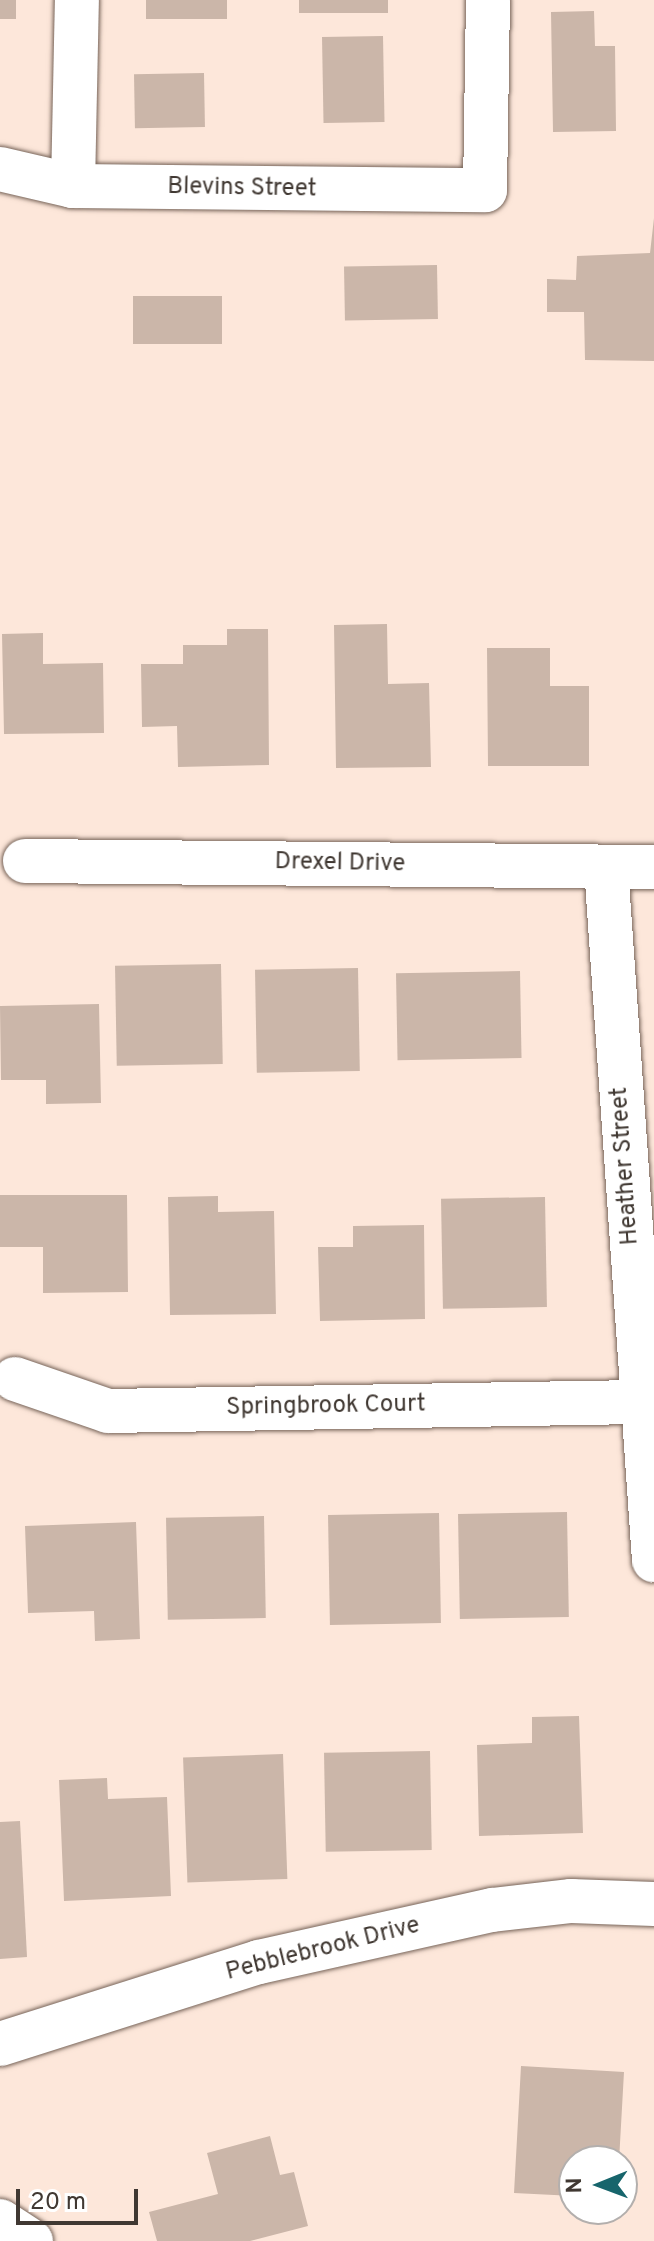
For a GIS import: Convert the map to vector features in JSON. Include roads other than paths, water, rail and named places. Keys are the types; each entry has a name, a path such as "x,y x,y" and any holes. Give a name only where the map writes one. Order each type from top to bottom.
{"street":[{"path":"73,186 77,0"},
{"name":"Blevins Street","path":"0,169 73,186 485,190 488,0"},
{"name":"Drexel Drive","path":"25,861 654,867"},
{"name":"Heather Street","path":"606,867 654,1560"},
{"name":"Springbrook Court","path":"15,1379 108,1411 642,1402"},
{"name":"Pebblebrook Drive","path":"0,2044 259,1962 492,1910 571,1901 654,1904"},
{"path":"0,2221 31,2241"}]}
